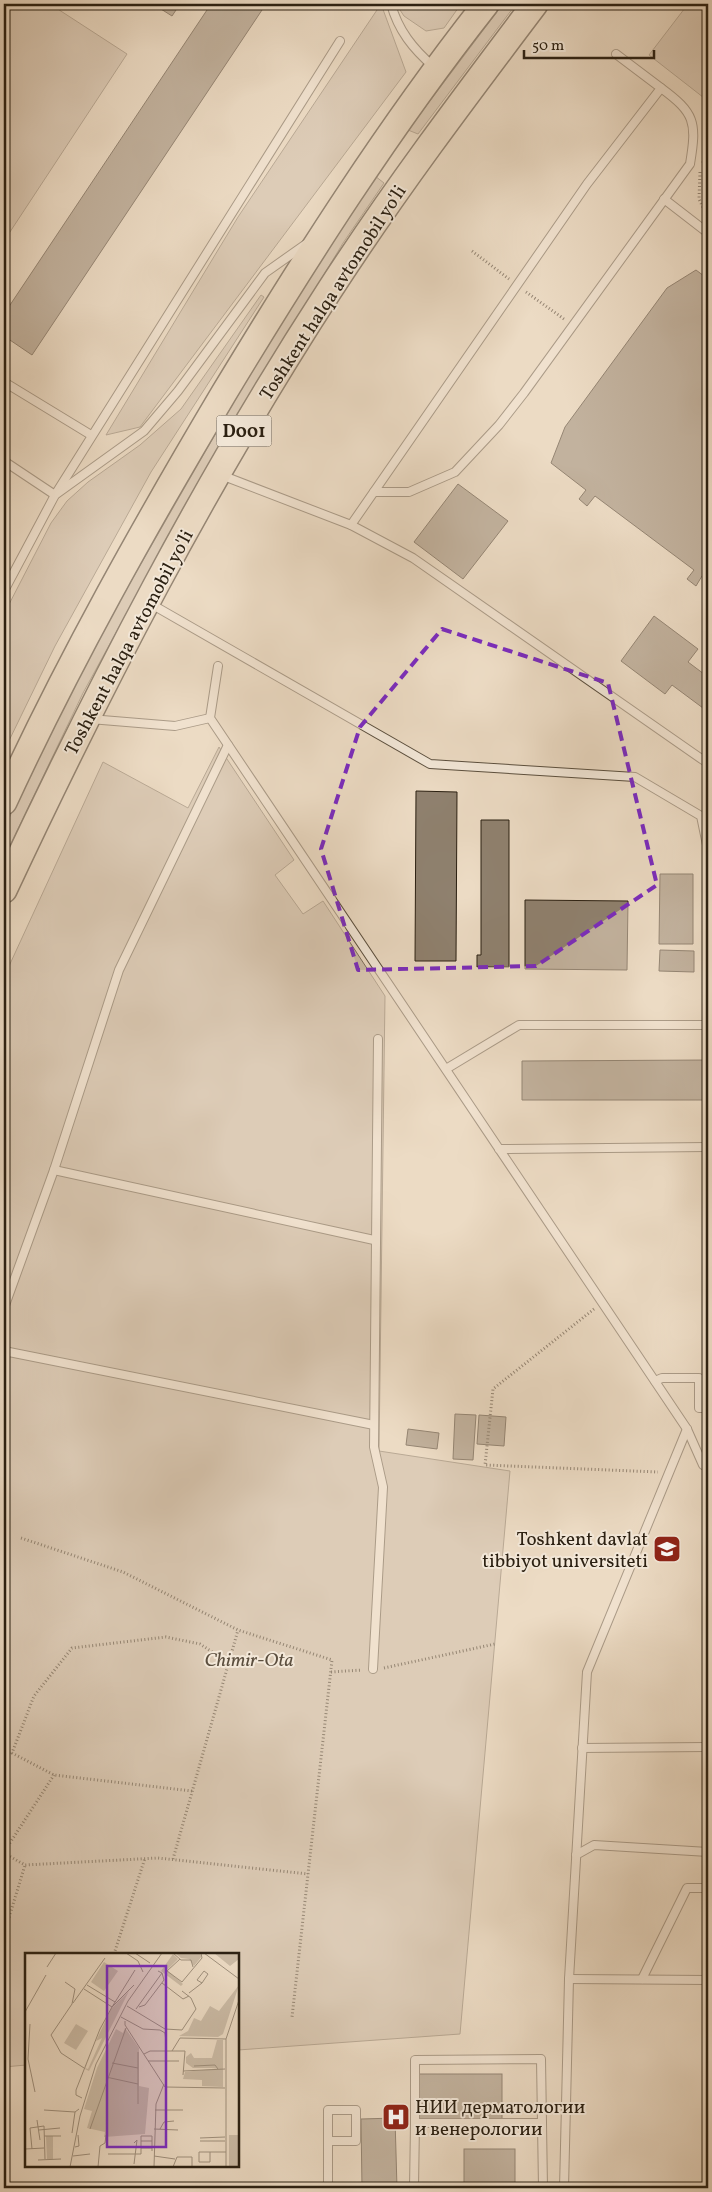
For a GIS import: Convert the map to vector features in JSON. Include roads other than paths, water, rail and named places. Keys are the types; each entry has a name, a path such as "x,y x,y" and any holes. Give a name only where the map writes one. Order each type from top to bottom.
{"highway":[{"name":"Toshkent halqa avtomobil yo'li","path":"4,802 100,611 161,501 322,233 436,69 486,4"},
{"name":"Toshkent halqa avtomobil yo'li","path":"4,890 87,719 147,602 219,474 327,293 411,170 535,4"},
{"path":"381,146 411,170"}],"lane":[{"path":"391,4 396,22 416,51 436,69"},
{"path":"4,591 55,495 340,41"},
{"path":"374,492 409,492 455,472 499,425 690,164 694,142 692,120 685,106 616,54"},
{"path":"351,525 587,184 661,88"},
{"path":"664,199 708,233"},
{"path":"55,495 144,431 178,391 265,273 322,233"},
{"path":"4,382 92,435"},
{"path":"4,461 55,495"},
{"path":"219,474 351,525 413,558 695,755 708,761"},
{"path":"147,602 430,764 634,777 701,816 707,845 707,925"},
{"path":"218,666 210,718 687,1429 703,1465 708,1467"},
{"path":"87,719 175,726 210,718"},
{"path":"4,1308 54,1170 119,970 228,745"},
{"path":"446,1070 519,1025 708,1025"},
{"path":"373,1669 383,1487 374,1447 374,1240 378,1040"},
{"path":"499,1149 708,1147"},
{"path":"54,1170 374,1240"},
{"path":"4,1351 374,1425"},
{"path":"655,1381 662,1378 699,1378 699,1408 708,1408"},
{"path":"564,2188 569,1979 587,1672 687,1429"},
{"path":"582,1748 708,1747"},
{"path":"576,1855 594,1845 708,1852"},
{"path":"642,1979 687,1888 708,1888"},
{"path":"569,1979 708,1980"},
{"path":"414,2188 415,2060 541,2059 543,2188"},
{"path":"328,2142 356,2142 356,2110 328,2110 328,2142 328,2188"},
{"path":"415,2123 542,2123"}],"place":[{"name":"Toshkent davlat tibbiyot universiteti","path":"667,1549"},
{"name":"НИИ дерматологии и венерологии","path":"396,2117"}],"park label":[{"name":"Chimir-Ota","path":"249,1659"}]}
